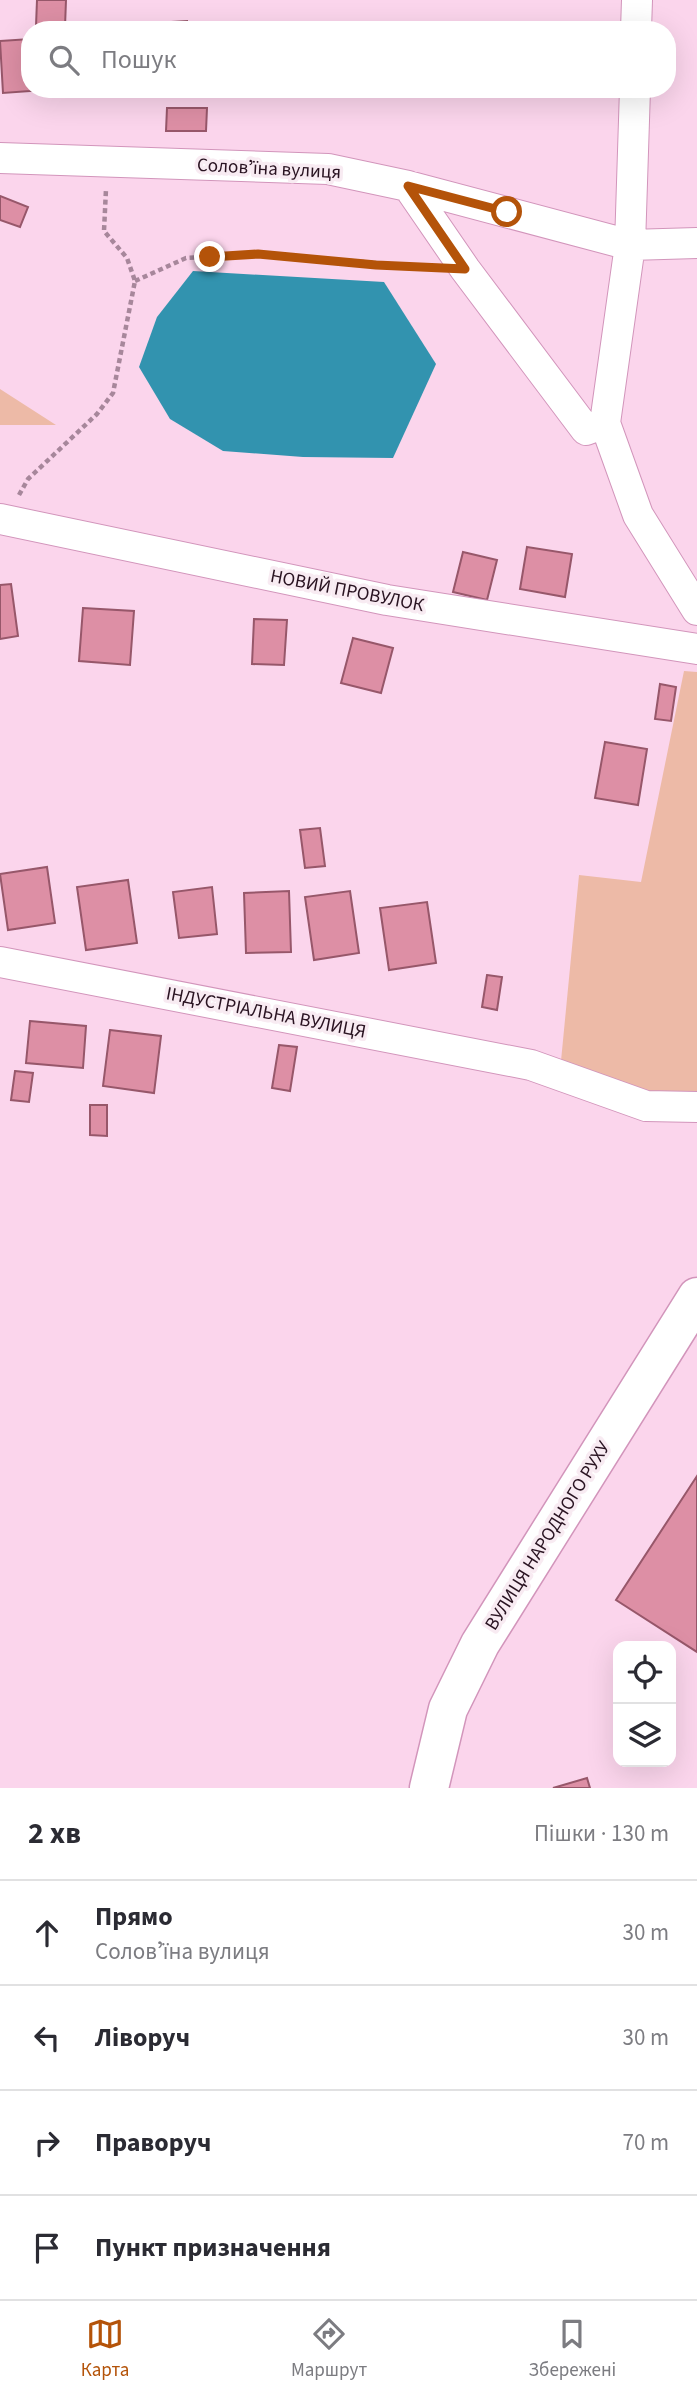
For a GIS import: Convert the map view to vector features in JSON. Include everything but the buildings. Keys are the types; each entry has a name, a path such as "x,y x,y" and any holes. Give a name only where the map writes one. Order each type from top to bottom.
{"main road":[{"name":"ВУЛИЦЯ НАРОДНОГО РУХУ","path":"429,1788 448,1709 480,1644 697,1297"}],"street":[{"path":"636,21 637,0"},
{"path":"635,98 630,245 605,423 638,515 697,610"},
{"name":"Соловʼїна вулиця","path":"0,158 328,169 408,186 630,245 697,243"},
{"path":"408,186 465,269 586,430 605,423"},
{"name":"НОВИЙ ПРОВУЛОК","path":"2,520 387,600 697,649"},
{"name":"ІНДУСТРІАЛЬНА ВУЛИЦЯ","path":"0,962 531,1065 646,1106 697,1107"}],"path":[{"path":"2,520 27,479 97,414 113,393 135,281 127,258 104,231 107,162"},
{"path":"135,281 186,258 258,254 376,265 465,269"}],"shaded area":[{"path":"0,389 56,425 0,425"},
{"path":"684,671 697,672 697,1093 689,1098 632,1088 561,1061 579,875 641,882"}],"water":[{"path":"193,271 384,282 436,364 393,458 303,457 223,451 170,419 139,367 157,317"}],"route":[{"path":"210,257 258,254 376,265 465,269 408,186 507,212"}]}
